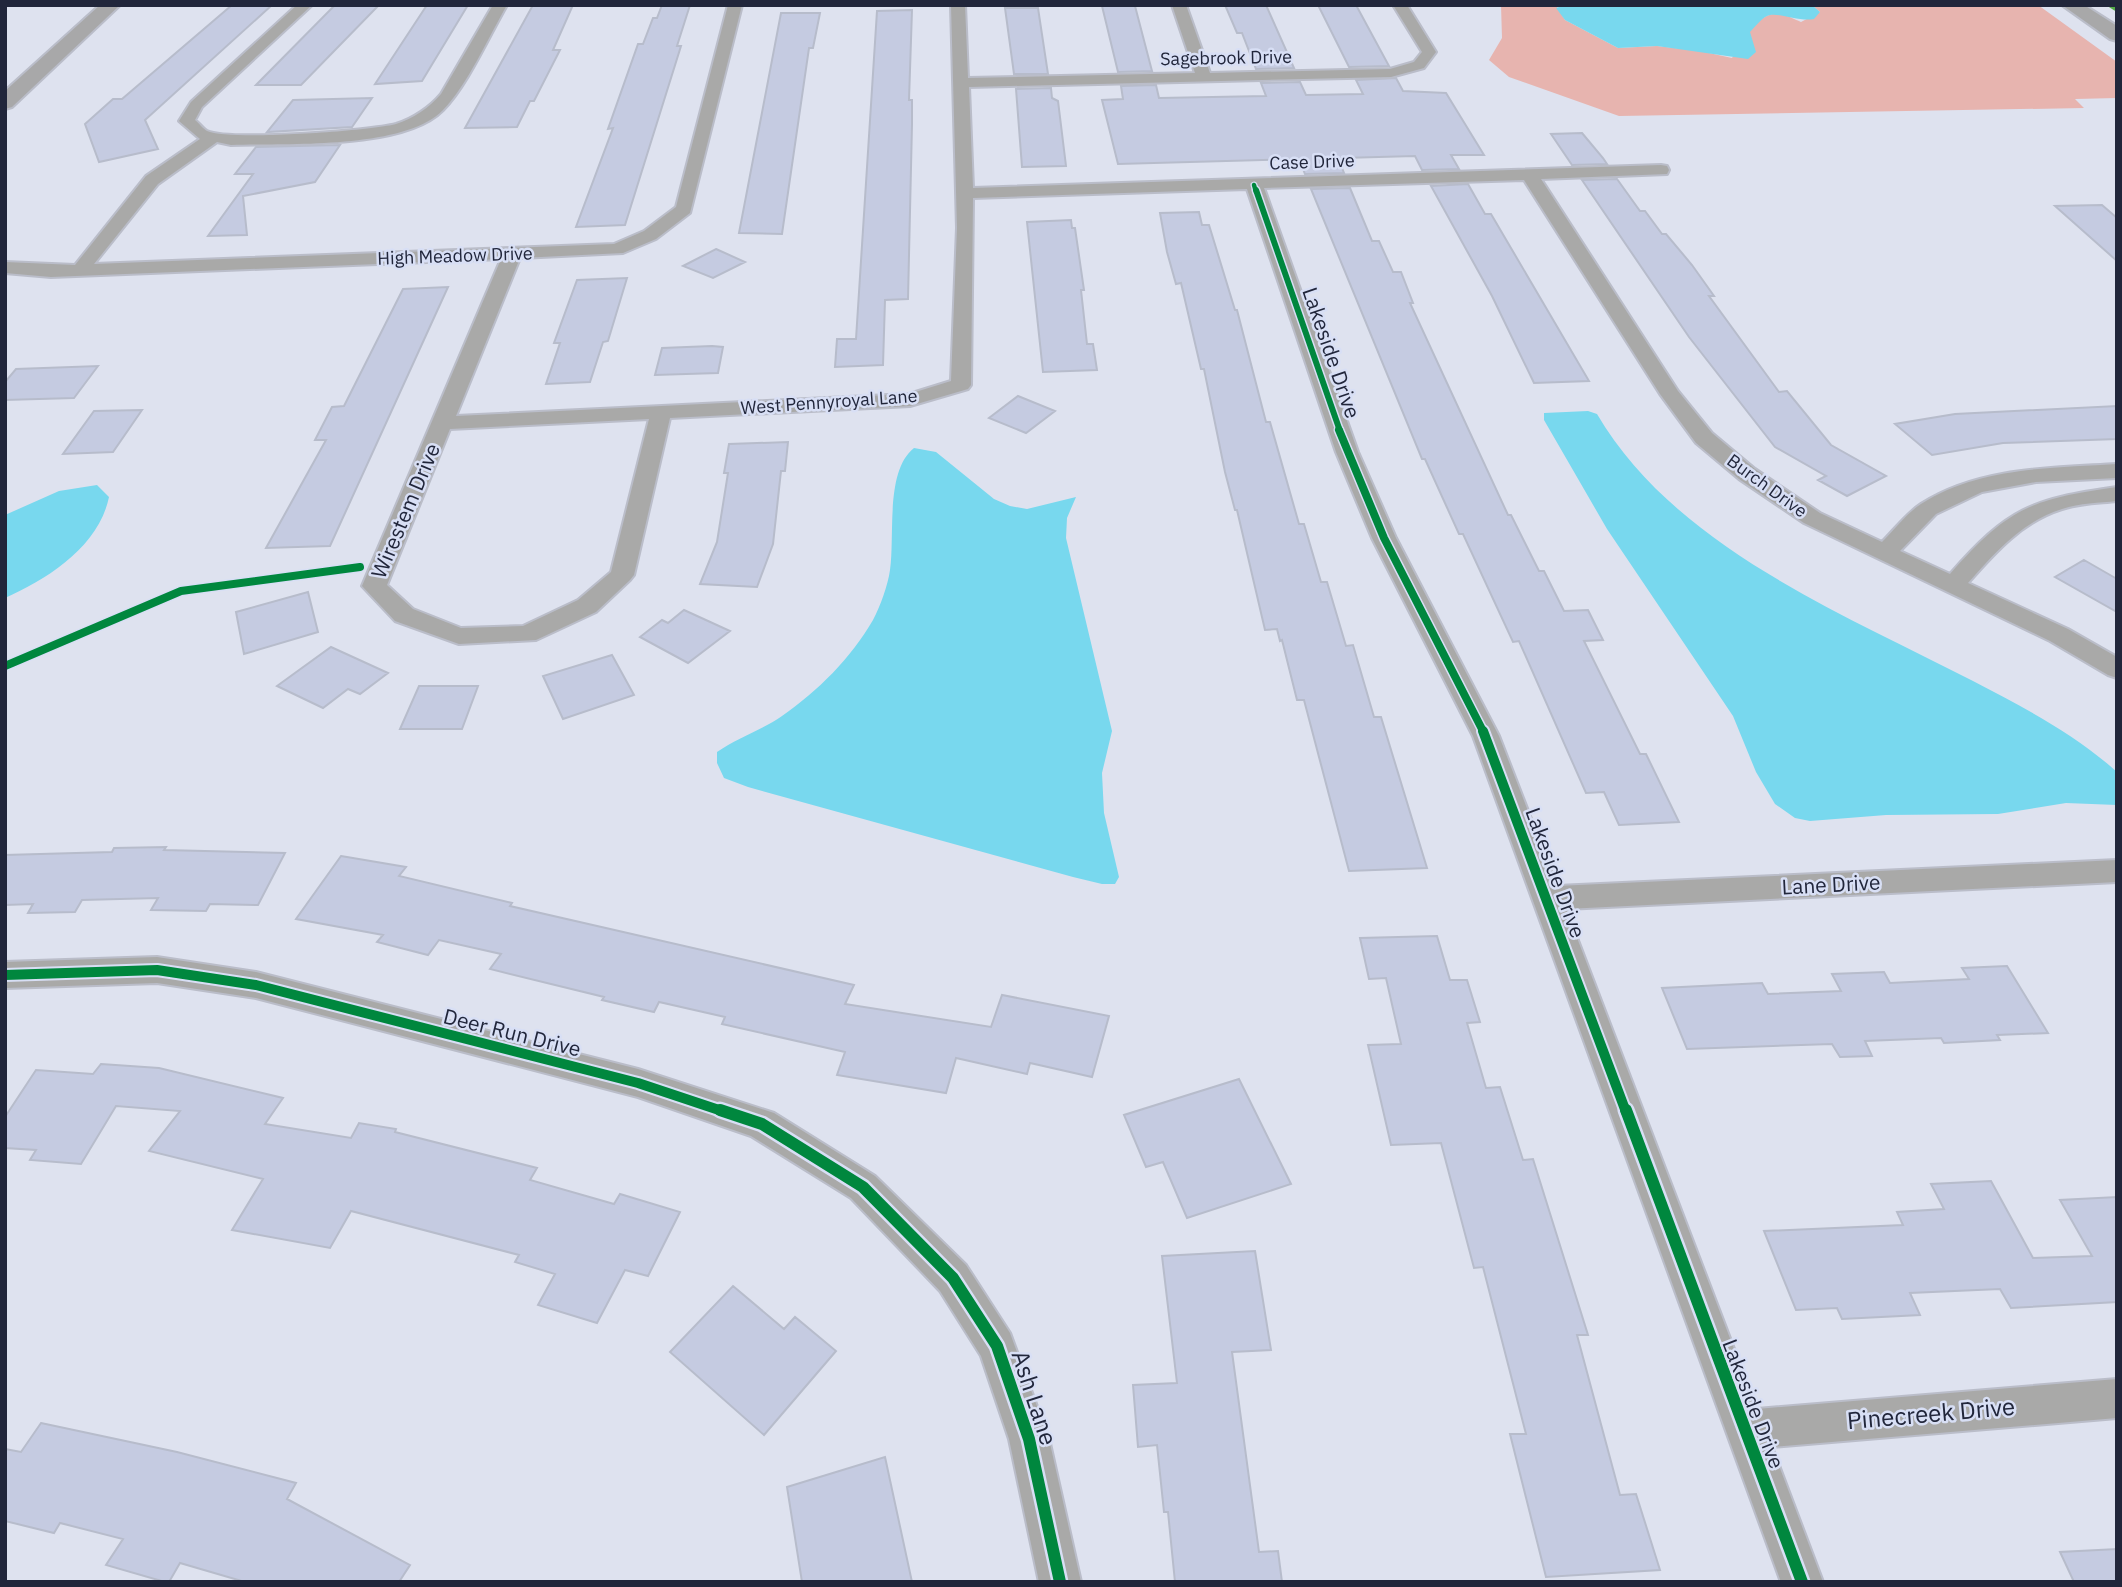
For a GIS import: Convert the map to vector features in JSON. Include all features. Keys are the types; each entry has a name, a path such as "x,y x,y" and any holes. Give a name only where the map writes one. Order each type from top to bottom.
{"street":[{"path":"5,103 111,5"},
{"path":"305,5 211,90 189,114 187,121 190,126 202,135 222,139 362,135 404,127 436,109 447,96 500,5"},
{"name":"High Meadow Drive","path":"5,268 79,270 617,249 650,235 684,209 736,5"},
{"name":"West Pennyroyal Lane","path":"443,422 910,400 961,385 965,193 958,5"},
{"path":"1179,5 1204,78"},
{"name":"Sagebrook Drive","path":"961,83 1373,74 1407,70 1426,59 1429,52 1401,5"},
{"path":"2071,5 2117,35"},
{"path":"144,218 177,177 222,139"},
{"path":"79,270 152,180 222,139"},
{"name":"Case Drive","path":"965,193 1661,170"},
{"name":"Burch Drive","path":"1529,174 1670,394 1704,438 1747,474 1812,518 2059,635 2117,670"},
{"name":"Lakeside Drive","path":"1254,185 1346,452 1384,538 1486,736 1802,1582"},
{"path":"109,269 123,249"},
{"name":"Wirestem Drive","path":"513,253 374,586 404,615 459,635 527,634 587,606 622,575 660,412"},
{"path":"1885,553 1928,509 1976,487 2036,475 2117,471"},
{"path":"1952,586 1992,540 2023,517 2059,503 2117,494"},
{"name":"Lane Drive","path":"1545,898 2117,871"},
{"name":"Deer Run Drive","path":"5,975 156,970 256,985 638,1083 762,1124 863,1187 953,1278"},
{"name":"Ash Lane","path":"953,1278 997,1346 1029,1439 1060,1582"},
{"name":"Pinecreek Drive","path":"1744,1430 2117,1398"}],"shaded area":[{"path":"1501,5 1565,5 1557,7 1565,20 1618,48 1657,46 1732,58 1751,29 1764,18 1779,14 1801,22 1820,12 1812,5 2038,5 2117,62 2117,98 2075,99 2084,108 1619,116 1509,77 1489,60 1502,38"}],"water":[{"path":"1565,5 1812,5 1820,12 1814,19 1776,15 1765,17 1750,32 1756,52 1748,59 1657,46 1618,48 1565,20 1556,8"},
{"path":"1588,411 1597,414 1630,461 1670,502 1716,539 1765,572 1817,602 2011,701 2084,745 2117,772 2117,805 2066,803 1998,814 1886,815 1810,821 1795,818 1775,804 1756,772 1733,716 1607,529 1544,420 1544,413"},
{"path":"914,448 936,452 994,499 1010,506 1027,509 1076,497 1067,518 1066,538 1112,731 1102,773 1104,813 1119,877 1115,884 1102,884 1073,877 748,787 724,778 717,763 717,752 774,721 808,696 833,673 873,620 890,570 895,487 905,458"},
{"path":"97,485 109,497 95,531 54,571 5,598 5,515 59,491"}],"building":[{"path":"232,5 272,5 145,120 158,149 99,162 85,124 113,99 122,99"},
{"path":"335,5 379,5 301,85 256,85"},
{"path":"427,5 468,5 422,81 375,84"},
{"path":"533,5 573,5 553,50 560,50 534,101 530,101 517,127 465,128"},
{"path":"662,5 690,5 677,46 681,46 625,225 576,227 613,128 608,129 638,44 643,44 653,18 657,18"},
{"path":"1225,5 1266,5 1294,68 1256,69 1242,33 1237,33"},
{"path":"1318,5 1356,5 1389,66 1349,67"},
{"path":"1102,6 1135,6 1152,71 1118,72"},
{"path":"1005,8 1038,8 1048,74 1014,74"},
{"path":"912,10 908,299 885,300 883,365 835,367 837,339 856,339 877,11"},
{"path":"781,13 820,13 813,48 809,48 782,234 739,233"},
{"path":"1396,78 1403,91 1446,93 1484,155 1451,155 1459,169 1422,170 1415,156 1338,158 1344,173 1305,174 1299,159 1118,164 1102,100 1123,99 1121,86 1156,85 1159,98 1266,96 1261,83 1300,82 1306,95 1363,94 1356,80"},
{"path":"1051,88 1052,98 1058,101 1066,166 1022,167 1016,89"},
{"path":"372,98 352,127 267,132 293,100"},
{"path":"1582,133 1607,164 1572,165 1551,134"},
{"path":"340,145 315,182 243,196 247,235 208,236 253,174 235,174 256,147"},
{"path":"1617,179 1640,211 1645,211 1662,234 1666,234 1692,265 1714,296 1709,296 1779,392 1787,391 1831,445 1886,476 1847,496 1818,480 1826,476 1775,447 1689,337 1582,180"},
{"path":"1468,184 1485,214 1491,214 1589,381 1534,383 1492,296 1431,186"},
{"path":"1350,188 1372,241 1379,241 1393,272 1401,272 1413,303 1410,303 1508,515 1511,515 1539,571 1544,571 1564,611 1588,610 1603,640 1584,641 1640,754 1646,754 1679,822 1619,825 1604,792 1586,793 1519,641 1513,642 1463,534 1459,534 1425,459 1422,459 1311,189"},
{"path":"2102,205 2117,218 2117,261 2055,206"},
{"path":"1199,212 1202,225 1209,225 1237,310 1266,422 1270,422 1299,524 1304,524 1321,582 1327,582 1346,646 1353,645 1374,717 1381,717 1427,868 1349,871 1304,700 1297,700 1277,629 1265,630 1237,510 1225,472 1204,369 1201,369 1181,283 1176,284 1160,213"},
{"path":"1071,220 1072,228 1075,228 1084,290 1081,290 1087,344 1093,344 1097,370 1043,372 1027,222"},
{"path":"716,249 745,262 713,278 683,266"},
{"path":"627,278 608,341 603,342 590,382 546,384 560,343 554,343 577,280"},
{"path":"448,287 330,546 266,548 326,440 315,440 332,407 344,406 403,289"},
{"path":"723,347 718,373 655,375 662,348"},
{"path":"98,366 74,398 5,400 5,382 16,369"},
{"path":"1018,396 1055,411 1026,433 989,418"},
{"path":"2117,406 2117,439 2003,443 1932,455 1895,424 1955,414"},
{"path":"142,410 113,452 63,454 94,411"},
{"path":"788,442 785,471 781,471 773,544 757,587 700,584 717,542 728,473 724,473 729,444"},
{"path":"2084,560 2117,579 2117,612 2055,577"},
{"path":"308,592 318,632 244,654 236,612"},
{"path":"684,610 730,631 688,663 640,637 662,620 668,623"},
{"path":"331,647 388,673 360,694 348,689 323,708 277,686"},
{"path":"612,655 634,695 563,719 543,676"},
{"path":"419,686 478,686 462,729 400,729"},
{"path":"166,847 164,850 285,853 258,905 210,904 206,911 151,910 158,898 82,900 75,912 28,913 33,904 5,905 5,855 112,852 114,848"},
{"path":"341,856 406,867 399,876 512,903 510,906 854,985 845,1004 991,1027 1002,995 1109,1016 1092,1077 1030,1063 1027,1074 956,1058 946,1093 837,1075 845,1052 722,1024 725,1017 659,1002 654,1012 490,969 501,954 439,940 428,955 377,942 383,935 296,919"},
{"path":"1437,936 1450,980 1467,980 1480,1022 1467,1023 1486,1088 1500,1087 1523,1160 1533,1159 1588,1335 1577,1335 1620,1495 1636,1494 1660,1570 1546,1577 1510,1434 1526,1434 1483,1267 1474,1268 1441,1143 1391,1145 1368,1045 1401,1044 1386,978 1369,979 1360,938"},
{"path":"2007,966 2048,1033 1997,1035 2000,1040 1944,1043 1941,1038 1865,1041 1872,1056 1840,1057 1832,1044 1687,1049 1662,988 1762,983 1768,994 1841,991 1832,974 1884,972 1890,983 1969,979 1962,968"},
{"path":"101,1064 159,1068 283,1098 265,1124 351,1138 359,1123 396,1129 395,1132 537,1168 530,1180 614,1204 620,1194 680,1212 648,1276 625,1270 597,1323 538,1305 555,1274 515,1262 519,1255 351,1211 330,1248 232,1230 263,1179 149,1151 180,1111 116,1106 81,1164 30,1160 36,1150 5,1148 5,1117 36,1070 93,1074"},
{"path":"1239,1079 1291,1184 1187,1218 1163,1162 1146,1167 1124,1115"},
{"path":"1991,1181 2033,1258 2092,1256 2060,1200 2117,1197 2117,1302 2011,1308 2000,1289 1910,1293 1920,1315 1842,1319 1837,1308 1796,1310 1764,1231 1903,1225 1897,1212 1944,1209 1931,1184"},
{"path":"1255,1251 1271,1350 1232,1352 1259,1552 1278,1551 1282,1582 1175,1582 1168,1512 1164,1512 1157,1445 1138,1447 1133,1385 1177,1383 1162,1256"},
{"path":"733,1286 784,1329 795,1317 836,1351 764,1435 670,1352"},
{"path":"41,1423 177,1452 296,1483 287,1499 410,1565 399,1582 245,1582 180,1563 169,1582 165,1582 106,1565 123,1539 60,1523 54,1533 5,1521 5,1449 21,1452"},
{"path":"885,1457 912,1582 802,1582 787,1487"},
{"path":"2117,1549 2117,1582 2074,1582 2060,1552"}],"marked path":[{"path":"2109,5 2117,10"}],"cycle path":[{"path":"1254,185 1347,452 1384,538 1486,736 1802,1582"},
{"path":"5,666 181,591 360,567"},
{"path":"5,975 157,970 256,985 638,1083 762,1124 863,1187 953,1278 997,1346 1029,1439 1060,1582"}]}
